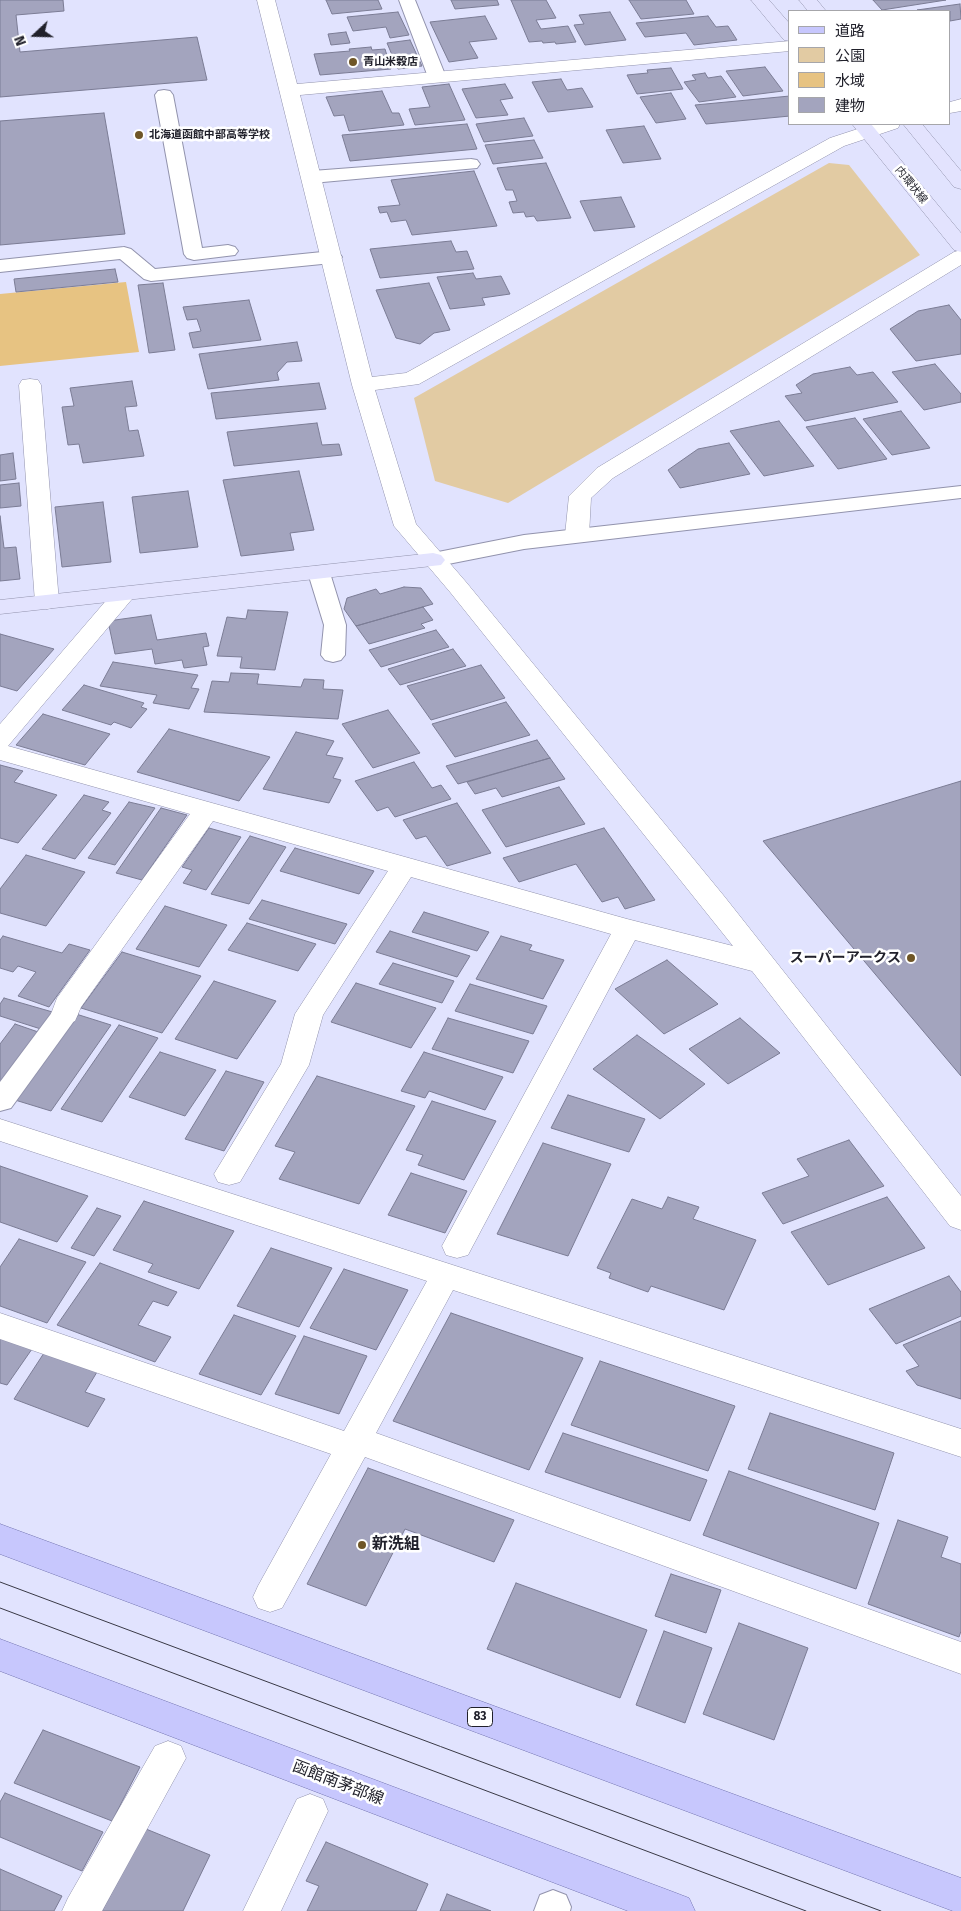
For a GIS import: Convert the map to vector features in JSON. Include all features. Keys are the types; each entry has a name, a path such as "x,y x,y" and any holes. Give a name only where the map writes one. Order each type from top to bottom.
{"main road":[{"name":"83","path":"0,1539 961,1896"},
{"name":"函館南茅部線","path":"0,1655 676,1911"}],"street":[{"path":"266,0 363,385 405,526 521,664 961,1218"},
{"path":"760,0 788,34"},
{"path":"808,0 816,10"},
{"path":"290,90 788,46"},
{"path":"363,385 411,379 864,127 882,125"},
{"path":"913,125 961,183"},
{"name":"内環状線","path":"864,127 961,246"},
{"path":"577,535 580,496 605,473 961,256"},
{"path":"30,384 47,602"},
{"path":"0,607 433,560"},
{"path":"0,740 124,594"},
{"path":"0,752 405,865 627,930 760,963"},
{"path":"65,1014 67,1005 207,810"},
{"path":"229,1174 294,1065 309,1014 405,865"},
{"path":"270,1597 355,1444 627,930"},
{"path":"1,1115 451,1261 961,1443"},
{"path":"0,1326 355,1444 961,1658"},
{"path":"82,1911 168,1758"},
{"path":"262,1911 310,1811"}],"lane":[{"path":"407,0 437,77"},
{"path":"164,95 194,254 330,249"},
{"path":"312,177 471,164"},
{"path":"0,266 124,254 151,275 330,249"},
{"path":"433,560 524,542 577,535 961,492"},
{"path":"319,573 334,625 333,655"},
{"path":"1,1115 65,1014"}],"green space":[{"path":"829,163 849,165 920,255 508,503 435,481 414,398"}],"water":[{"path":"126,282 139,352 0,366 0,294"}],"building":[{"path":"0,0 63,0 64,11 16,15 20,52 197,37 207,80 0,97"},
{"path":"326,0 378,0 382,9 332,14"},
{"path":"451,0 497,0 499,5 455,9"},
{"path":"511,0 546,0 556,18 536,20 541,29 568,26 576,42 556,44 555,42 543,43 542,41 529,42"},
{"path":"629,0 686,0 694,14 641,19"},
{"path":"873,0 946,0 882,10"},
{"path":"960,4 961,19 951,21 951,10 917,10"},
{"path":"398,12 409,35 390,38 386,27 353,31 347,17"},
{"path":"610,12 626,40 585,45 574,25 584,24 579,15"},
{"path":"485,16 497,39 469,42 478,58 449,62 430,22"},
{"path":"708,16 716,27 728,26 737,40 694,45 686,33 645,37 636,23"},
{"path":"346,32 350,43 331,45 328,34"},
{"path":"410,40 422,66 398,69 387,43"},
{"name":"青山米穀店","path":"371,47 372,50 385,49 391,69 320,75 314,54"},
{"path":"765,67 783,91 743,96 726,71"},
{"path":"671,68 683,89 637,94 627,75 648,73 647,70"},
{"path":"705,73 708,78 721,76 736,97 699,102 684,82 696,80 692,75"},
{"path":"561,79 567,90 582,88 593,107 548,112 532,82"},
{"path":"449,84 465,120 415,125 409,109 430,107 422,87"},
{"path":"505,84 513,98 500,100 508,115 476,118 462,89"},
{"path":"382,91 392,113 399,113 404,125 349,131 344,115 334,116 326,97"},
{"path":"671,93 686,119 656,123 640,97"},
{"path":"788,96 788,116 706,124 695,105"},
{"path":"104,113 125,234 0,245 0,121"},
{"path":"524,118 533,136 484,142 476,124"},
{"path":"467,124 477,149 350,161 342,135"},
{"path":"644,126 661,159 623,163 606,130"},
{"path":"534,140 543,158 493,164 485,145"},
{"path":"546,163 571,218 537,221 534,216 526,217 524,212 513,213 509,202 517,201 513,190 506,190 497,168"},
{"path":"474,171 497,226 412,235 406,220 391,222 387,212 380,213 378,207 400,205 391,180"},
{"path":"621,197 635,227 594,231 580,201"},
{"path":"451,241 456,252 467,251 474,269 380,278 370,249"},
{"path":"115,269 118,282 16,292 14,279"},
{"path":"473,273 476,279 501,276 510,294 482,298 485,305 450,309 437,277"},
{"path":"163,283 175,350 149,353 138,285"},
{"path":"429,283 450,330 434,333 420,344 396,338 376,290"},
{"path":"249,300 261,340 193,348 189,333 201,331 197,319 187,320 183,307"},
{"path":"949,305 961,320 961,354 916,361 890,329 918,311"},
{"path":"297,342 302,361 287,362 277,373 279,380 208,389 199,354"},
{"path":"935,364 961,394 961,402 924,410 892,372"},
{"path":"850,367 857,375 873,372 898,402 805,421 785,396 802,393 796,385 813,374"},
{"path":"132,381 137,406 125,407 129,431 138,430 144,456 83,463 79,444 68,445 62,407 74,406 70,388"},
{"path":"319,383 326,409 216,419 211,393"},
{"path":"901,411 930,448 892,455 863,419"},
{"path":"855,418 887,459 838,469 806,427"},
{"path":"779,421 814,466 764,476 730,431"},
{"path":"317,423 322,445 339,444 342,455 234,466 227,432"},
{"path":"729,443 750,474 680,488 668,470 698,449"},
{"path":"13,453 16,479 0,481 0,455"},
{"path":"299,471 314,530 290,533 294,550 241,556 223,480"},
{"path":"19,483 21,506 0,508 0,485"},
{"path":"188,491 198,547 140,553 132,497"},
{"path":"103,502 111,562 62,567 55,507"},
{"path":"0,516 4,548 16,547 20,579 0,581"},
{"path":"404,587 421,588 433,604 356,626 344,609 347,598 376,589 380,594"},
{"path":"423,607 433,620 421,624 425,628 369,644 356,626"},
{"path":"248,610 288,612 275,670 240,668 242,657 217,656 227,617 246,619"},
{"path":"151,615 157,640 206,633 209,646 203,647 207,665 184,668 182,660 155,664 152,649 115,654 108,621"},
{"path":"436,630 449,647 381,667 369,650"},
{"path":"0,634 54,649 17,691 0,686"},
{"path":"453,649 466,666 400,685 388,669"},
{"path":"113,662 198,675 191,688 199,689 189,709 153,703 157,695 100,686"},
{"path":"481,665 505,698 431,720 407,686"},
{"path":"231,673 259,674 257,684 301,687 304,679 324,680 323,689 343,690 338,719 204,712 212,681 229,682"},
{"path":"84,685 144,703 141,707 147,709 131,728 114,722 111,725 62,710"},
{"path":"506,702 530,735 455,757 432,724"},
{"path":"388,710 420,753 373,768 342,724"},
{"path":"43,714 110,734 85,765 16,745"},
{"path":"169,729 270,757 239,801 137,772"},
{"path":"296,732 334,741 326,755 343,758 333,778 341,780 329,803 263,789"},
{"path":"537,740 550,758 458,784 446,766"},
{"path":"550,758 565,779 502,797 496,788 475,794 467,782"},
{"path":"414,762 432,788 441,785 451,799 395,817 388,807 377,811 355,781"},
{"path":"0,765 23,771 14,782 57,795 18,843 0,838"},
{"name":"スーパーアークス","path":"961,781 961,1076 763,841"},
{"path":"559,787 585,824 506,847 482,810"},
{"path":"84,795 109,802 102,810 111,813 75,859 42,849"},
{"path":"129,802 155,808 115,865 88,858"},
{"path":"457,803 491,853 447,866 426,836 416,839 403,820"},
{"path":"161,808 187,815 142,880 116,873"},
{"path":"209,828 241,837 206,890 183,883 192,870 182,867"},
{"path":"604,828 655,900 625,909 618,897 602,902 576,864 519,882 503,858"},
{"path":"250,836 286,847 249,904 211,894"},
{"path":"295,848 374,871 359,894 280,871"},
{"path":"26,855 85,872 46,926 0,913 0,889"},
{"path":"262,900 347,924 335,944 249,919"},
{"path":"165,906 227,925 199,967 136,949"},
{"path":"424,912 489,932 477,951 412,932"},
{"path":"247,923 316,944 298,971 228,950"},
{"path":"390,931 470,956 457,977 376,952"},
{"path":"3,936 62,953 69,944 90,950 49,1007 18,996 36,972 18,966 13,972 0,968 0,940"},
{"path":"501,936 532,945 529,950 564,960 543,999 476,979"},
{"path":"122,952 201,976 162,1033 81,1008"},
{"path":"667,960 718,1004 664,1034 615,989"},
{"path":"393,963 454,981 442,1003 379,984"},
{"path":"214,981 276,1001 237,1059 175,1039"},
{"path":"356,983 436,1008 411,1048 331,1022"},
{"path":"470,984 547,1006 533,1034 455,1011"},
{"path":"4,998 56,1013 44,1030 0,1016 0,1004"},
{"path":"76,1014 111,1025 51,1111 15,1100"},
{"path":"448,1018 529,1041 513,1073 432,1049"},
{"path":"740,1018 780,1053 728,1084 689,1049"},
{"path":"15,1024 44,1034 0,1092 0,1044"},
{"path":"119,1025 158,1038 102,1122 61,1109"},
{"path":"637,1035 705,1084 660,1119 593,1069"},
{"path":"160,1052 216,1070 185,1116 129,1097"},
{"path":"424,1052 503,1077 485,1110 429,1091 425,1098 401,1091"},
{"path":"226,1071 264,1082 224,1151 185,1139"},
{"path":"317,1076 415,1106 359,1204 279,1179 295,1152 275,1146"},
{"path":"568,1095 645,1119 629,1152 551,1128"},
{"path":"432,1101 496,1121 464,1180 418,1165 423,1155 406,1150"},
{"path":"849,1140 884,1186 783,1224 762,1193 809,1176 797,1159"},
{"path":"543,1143 611,1164 568,1256 497,1234"},
{"path":"0,1166 88,1196 57,1242 0,1222"},
{"path":"411,1173 467,1191 445,1233 388,1215"},
{"path":"668,1197 699,1207 693,1219 756,1240 724,1310 651,1286 648,1292 609,1278 611,1273 597,1268 632,1199 662,1209"},
{"path":"887,1197 925,1248 828,1285 791,1232"},
{"path":"144,1201 234,1231 199,1289 148,1272 153,1264 113,1250"},
{"path":"97,1208 121,1216 94,1256 71,1248"},
{"path":"19,1239 86,1262 47,1323 0,1306 0,1267"},
{"path":"271,1248 332,1268 299,1327 237,1306"},
{"path":"100,1263 177,1292 168,1306 153,1301 138,1325 171,1337 155,1362 57,1325"},
{"path":"344,1269 408,1290 376,1350 310,1328"},
{"path":"949,1276 961,1292 961,1316 896,1344 869,1309"},
{"path":"451,1313 583,1358 529,1470 393,1421"},
{"path":"234,1315 296,1336 261,1395 199,1374"},
{"path":"961,1321 961,1399 917,1385 906,1371 919,1366 903,1345"},
{"path":"304,1336 367,1356 339,1414 275,1394"},
{"path":"0,1337 32,1349 7,1385 0,1383"},
{"path":"44,1353 97,1372 85,1392 105,1399 88,1427 14,1399"},
{"path":"600,1361 735,1406 708,1471 571,1425"},
{"path":"770,1413 894,1453 875,1510 748,1469"},
{"path":"563,1433 707,1480 690,1521 545,1472"},
{"name":"新洗組","path":"368,1468 514,1520 494,1562 405,1529 366,1606 307,1584"},
{"path":"729,1471 879,1523 856,1589 703,1535"},
{"path":"898,1520 948,1537 941,1557 961,1564 961,1631 959,1637 868,1604"},
{"path":"671,1574 721,1590 706,1633 655,1616"},
{"path":"516,1583 647,1630 620,1698 487,1649"},
{"path":"739,1623 808,1648 774,1740 703,1714"},
{"path":"664,1631 712,1648 685,1723 636,1705"},
{"path":"43,1730 140,1767 112,1821 14,1783"},
{"path":"5,1793 103,1832 82,1871 0,1837 0,1802"},
{"path":"146,1829 210,1855 183,1911 102,1911"},
{"path":"326,1842 428,1884 416,1911 307,1911 319,1886 306,1881"},
{"path":"0,1869 62,1896 54,1911 0,1911"},
{"path":"447,1894 491,1911 440,1911"}],"tram line":[{"path":"0,1582 881,1911"},
{"path":"0,1608 806,1911"}],"place":[{"name":"青山米穀店","path":"353,62"},
{"name":"北海道函館中部高等学校","path":"139,135"},
{"name":"スーパーアークス","path":"911,958"},
{"name":"新洗組","path":"362,1545"}]}
